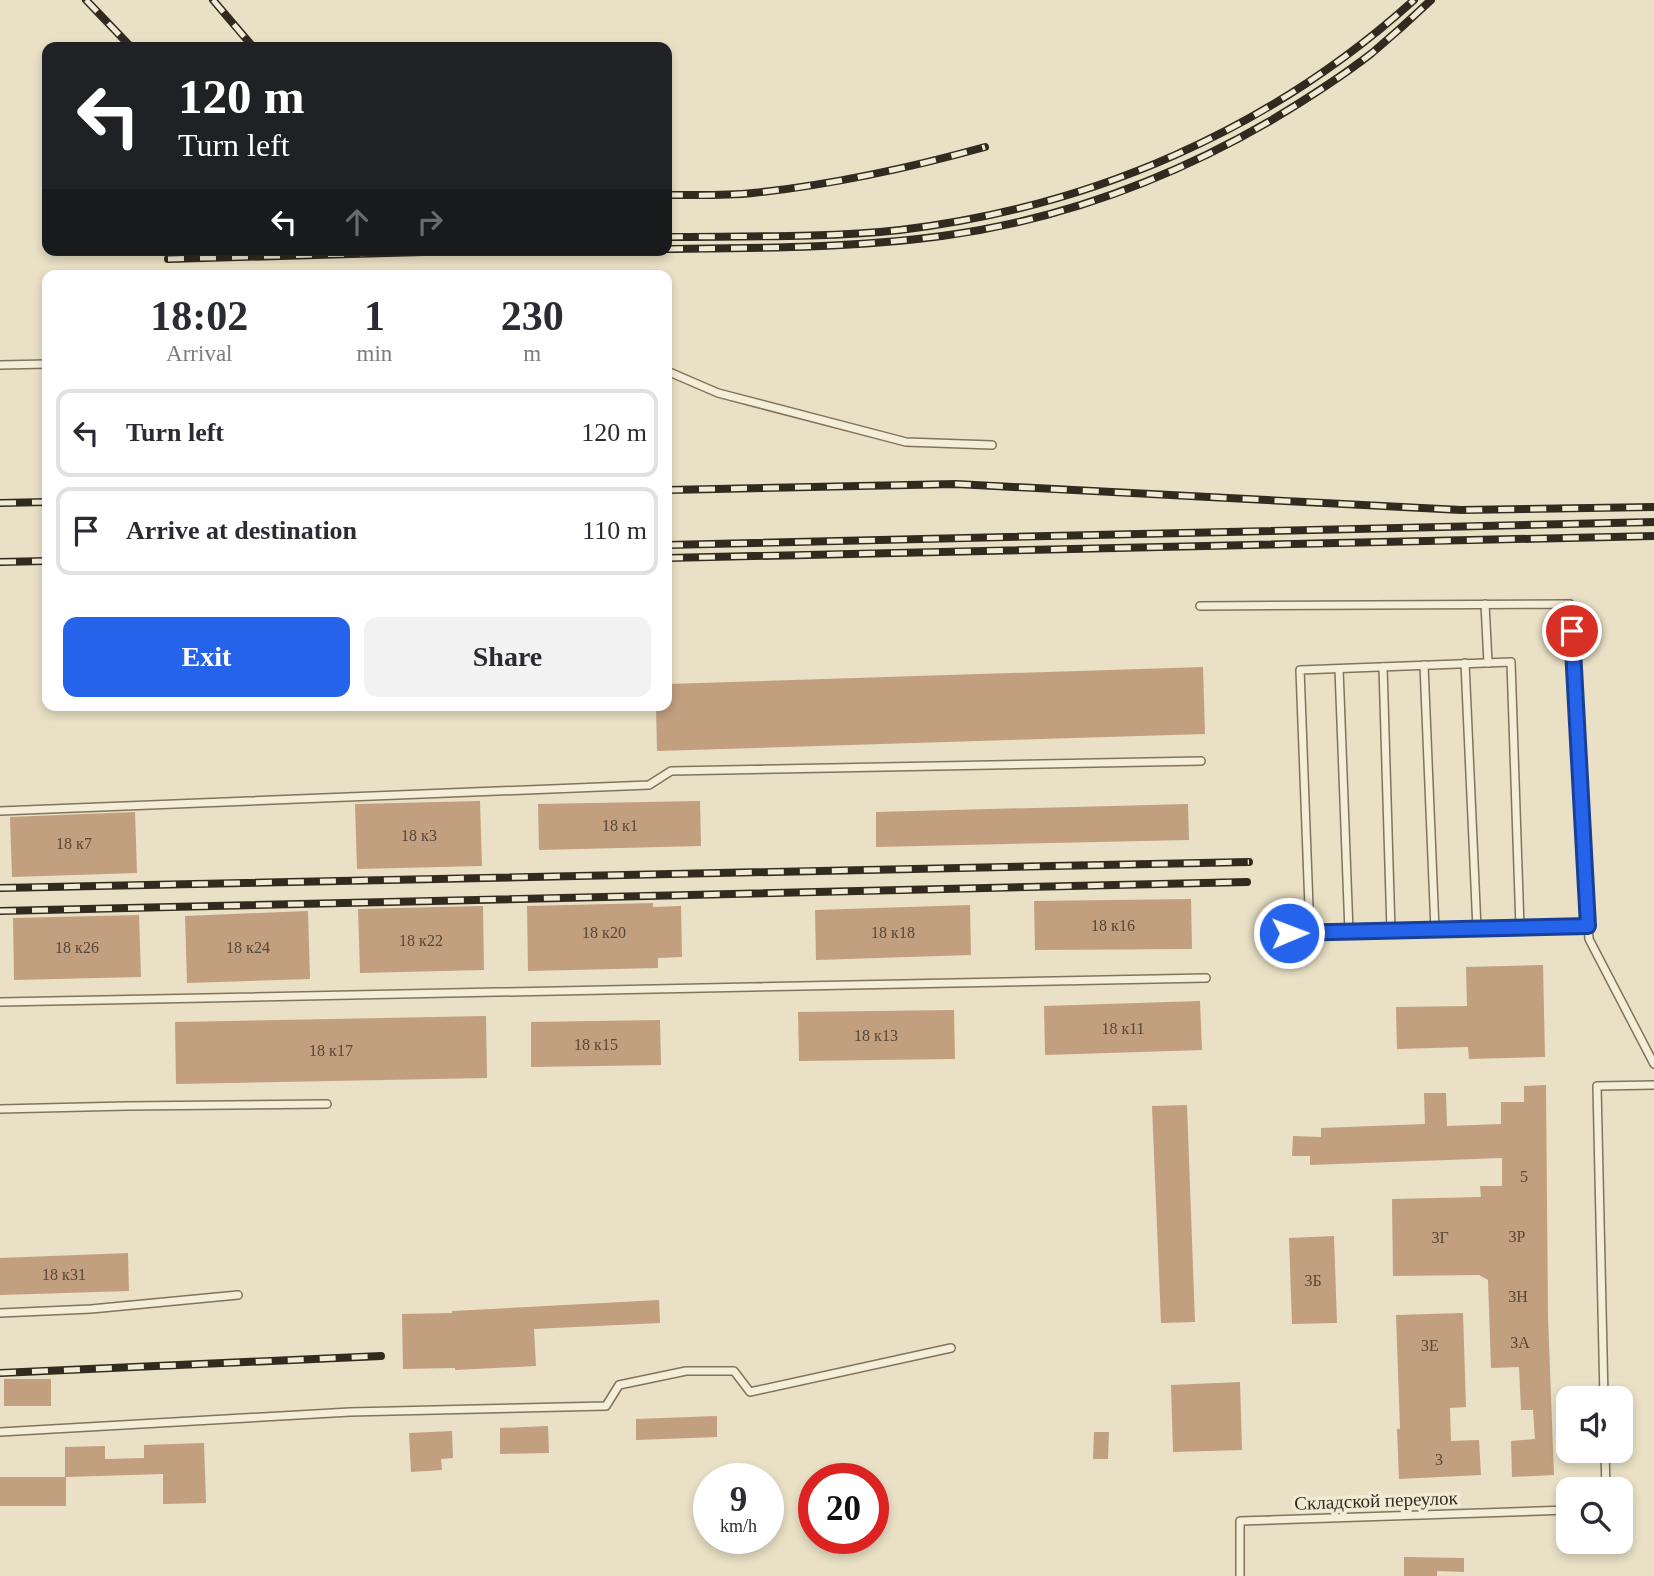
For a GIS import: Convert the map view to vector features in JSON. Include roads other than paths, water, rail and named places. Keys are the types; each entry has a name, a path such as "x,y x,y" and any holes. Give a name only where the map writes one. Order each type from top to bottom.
{"lane":[{"path":"0,365 42,364"},
{"path":"672,373 718,393 906,442 992,445"},
{"path":"1485,604 1488,663"},
{"path":"1200,606 1570,604 1589,939 1654,1064"},
{"path":"1310,933 1300,670 1465,663 1511,662 1520,928"},
{"path":"1465,663 1477,929"},
{"path":"1424,665 1435,930"},
{"path":"1383,667 1391,931"},
{"path":"1339,668 1349,932"},
{"path":"0,811 649,785 671,771 1201,761"},
{"path":"1289,933 1588,926"},
{"path":"0,1002 1206,978"},
{"path":"1604,1386 1597,1086 1654,1085"},
{"path":"0,1109 327,1104"},
{"path":"0,1313 238,1295"},
{"path":"0,1432 350,1412 606,1406 619,1385 686,1371 734,1371 750,1392 951,1348"},
{"name":"Складской переулок","path":"1240,1576 1240,1521 1556,1510"}],"railway":[{"path":"86,0 126,42"},
{"path":"213,0 249,42"},
{"path":"672,237 871,233 971,219 1041,203 1109,181 1175,155 1239,124 1300,88 1358,46 1414,0"},
{"path":"672,249 805,247 942,236 1029,220 1112,195 1192,162 1270,121 1360,62 1431,0"},
{"path":"672,195 742,194 782,190 899,169 985,147"},
{"path":"168,259 277,256"},
{"path":"672,490 956,484 1461,510 1654,507"},
{"path":"0,503 42,502"},
{"path":"672,545 1654,522"},
{"path":"672,558 1654,536"},
{"path":"0,562 42,561"},
{"path":"0,888 1249,862"},
{"path":"0,911 1247,882"},
{"path":"0,1373 381,1356"}]}
